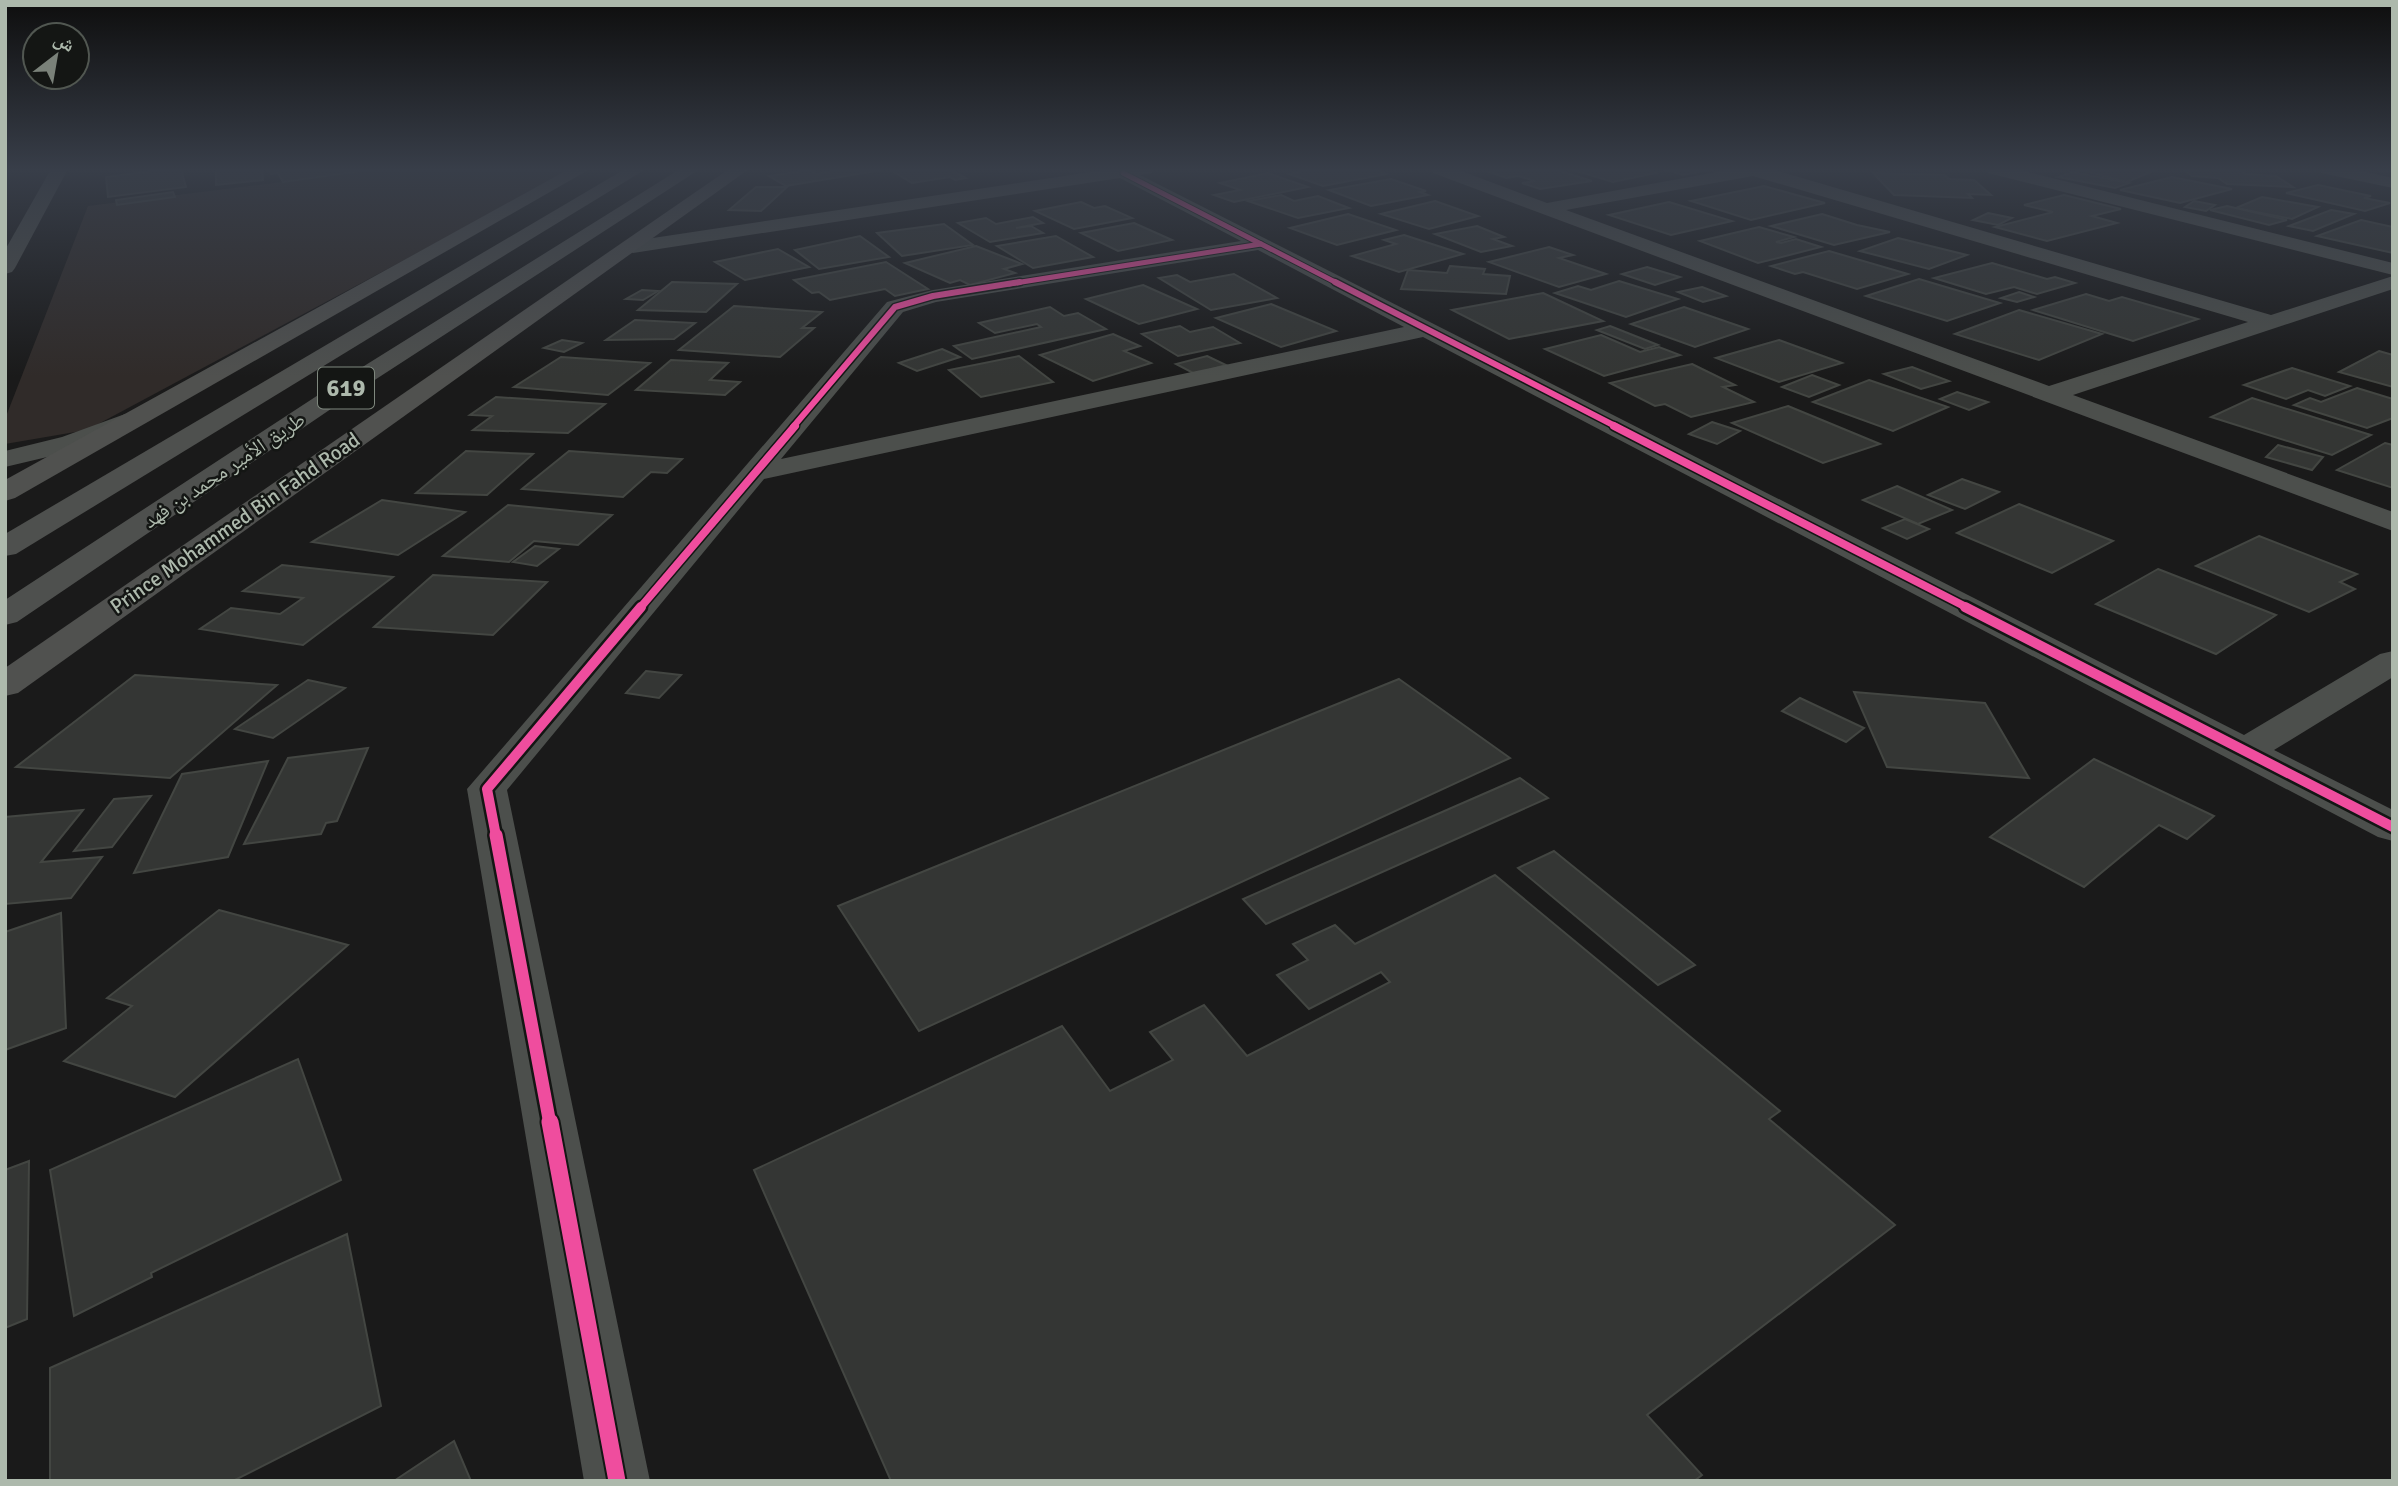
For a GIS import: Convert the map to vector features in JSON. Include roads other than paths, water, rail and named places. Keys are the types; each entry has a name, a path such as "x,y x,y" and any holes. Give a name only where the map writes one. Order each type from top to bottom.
{"highway":[{"name":"طريق الأمير محمد بن فهد","path":"5,547 522,238"},
{"name":"طريق الأمير محمد بن فهد","path":"5,615 341,391 582,238"}],"main road":[{"path":"5,492 459,238"},
{"name":"Prince Mohammed Bin Fahd Road","path":"5,685 645,238"}],"street":[{"path":"5,268 21,238"},
{"path":"633,247 690,238"},
{"path":"1251,238 2393,827"},
{"path":"1624,238 2393,522"},
{"path":"1990,238 2272,322"},
{"path":"2268,238 2393,270"},
{"path":"617,1481 486,789 895,307 933,296 1261,244"},
{"path":"2048,395 2393,282"},
{"path":"754,473 1426,329"},
{"path":"5,458 71,443 153,411"},
{"path":"2244,751 2393,662"}]}
